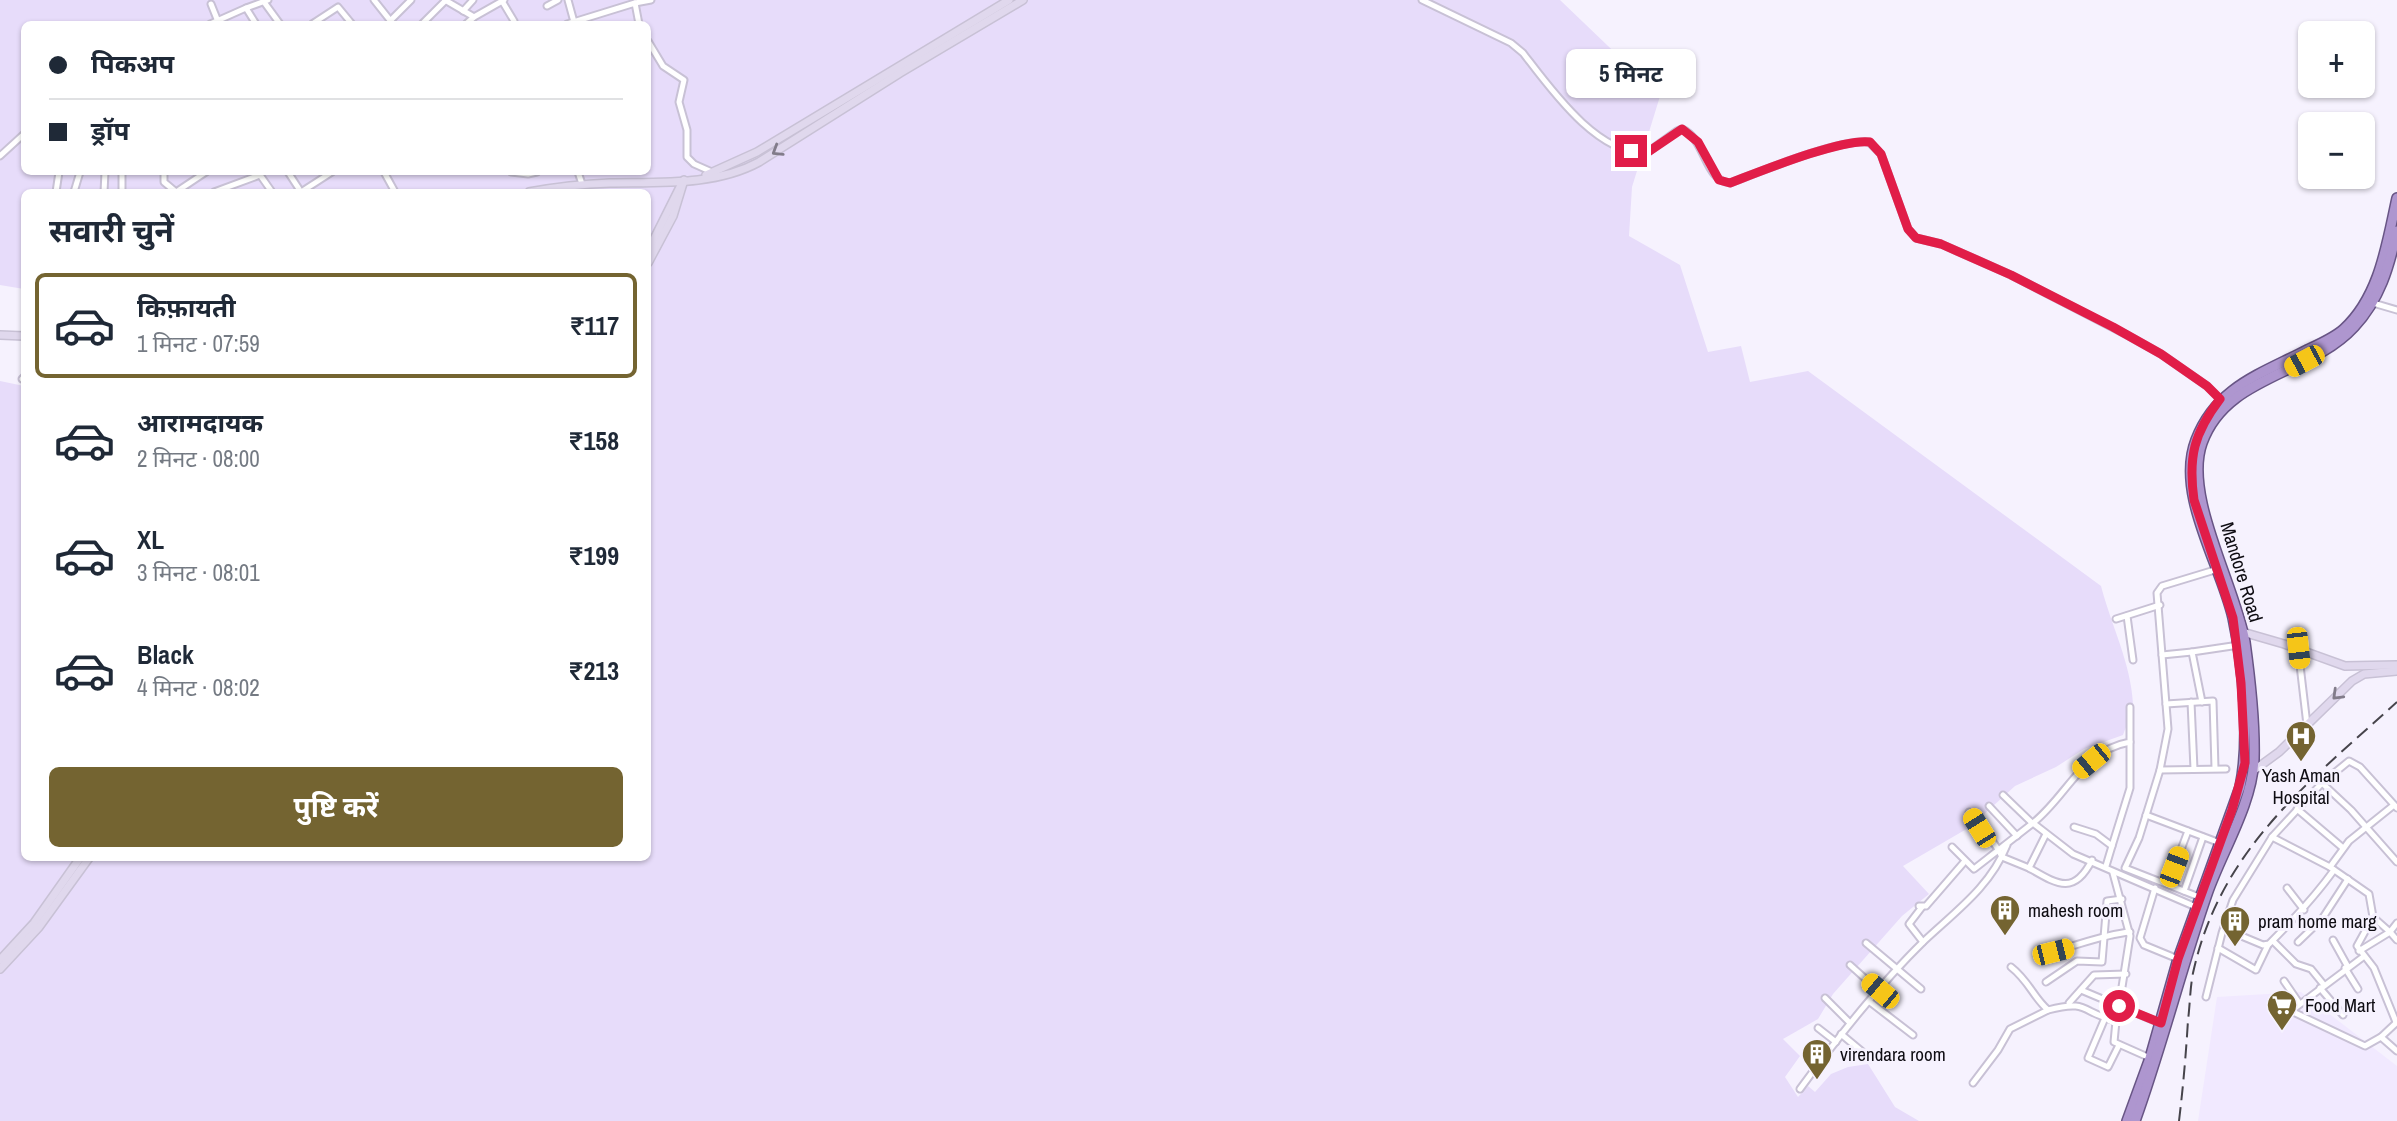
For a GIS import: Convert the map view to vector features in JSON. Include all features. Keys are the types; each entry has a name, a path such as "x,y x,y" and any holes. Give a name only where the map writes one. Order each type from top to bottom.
{"highway":[{"path":"2220,399 2344,329 2374,286 2397,198"},
{"name":"Mandore Road","path":"2135,1121 2159,1054 2208,891 2253,771 2253,746 2233,594 2201,498 2199,467 2203,442 2226,404 2337,343 2353,329 2373,303 2382,285 2397,232"},
{"name":"Mandore Road","path":"2220,399 2196,440 2191,466 2194,500 2239,632"},
{"name":"Mandore Road","path":"2127,1121 2150,1058 2178,959 2240,787 2245,763 2241,645"}],"main road":[{"path":"702,177 757,152 1009,0"},
{"path":"549,189 582,184 684,180 736,173 759,162 900,73 1023,0"},
{"path":"651,244 674,194 684,180"},
{"path":"651,257 673,216 684,180"},
{"path":"0,335 21,336"},
{"path":"2239,632 2298,648 2345,666 2397,665"},
{"path":"2253,771 2278,752 2356,678 2369,673 2397,671"},
{"path":"0,960 34,923 78,861"},
{"path":"0,969 39,928 87,861"}],"street":[{"path":"334,0 350,21"},
{"path":"374,0 390,21"},
{"path":"393,21 411,0"},
{"path":"425,21 446,0 474,17"},
{"path":"463,11 473,0"},
{"path":"547,6 558,0"},
{"path":"568,0 574,21"},
{"path":"614,0 616,9"},
{"path":"577,21 651,0"},
{"path":"1422,0 1511,43 1523,52 1590,130 1620,149 1648,152 1677,131 1688,131 1698,142 1713,173 1724,183 1855,142 1870,142 1881,154 1908,229 1916,238 1941,244 2011,275 2100,320 2161,354 2207,386 2220,399"},
{"path":"222,21 233,12 266,1 277,21"},
{"path":"469,21 503,1 514,21"},
{"path":"211,4 218,21"},
{"path":"635,4 638,21"},
{"path":"317,21 338,7"},
{"path":"246,8 254,21"},
{"path":"651,46 663,66 684,80 679,102 687,130 687,157 694,164 712,172"},
{"path":"0,156 21,137"},
{"path":"164,175 164,182 172,189"},
{"path":"180,189 202,175"},
{"path":"221,189 254,175"},
{"path":"306,189 327,175"},
{"path":"579,175 582,184"},
{"path":"2373,303 2397,310"},
{"path":"2199,897 2125,868 2160,770 2168,729 2159,588 2218,569"},
{"path":"2116,619 2160,605"},
{"path":"2127,616 2133,660"},
{"path":"2162,655 2241,645"},
{"path":"2298,648 2307,724"},
{"path":"2192,652 2202,702"},
{"path":"2166,704 2213,701 2215,768"},
{"path":"2191,702 2194,769"},
{"path":"2106,866 2130,788 2130,707"},
{"path":"1952,847 1974,869 2050,810 2075,774 2110,747 2130,742"},
{"path":"2206,998 2218,948 2234,900 2272,837 2322,783 2351,760 2396,806 2343,848 2304,910 2284,926 2270,943 2256,970 2218,948"},
{"path":"2160,770 2226,769"},
{"path":"2322,783 2367,827 2397,862"},
{"path":"2003,795 2067,850 2106,866 2113,873 2196,907"},
{"path":"1989,806 2017,836"},
{"path":"2297,808 2343,848"},
{"path":"1969,812 1979,828 1999,849 2002,857 2061,884 2074,883 2081,878 2092,860"},
{"path":"2146,815 2220,843"},
{"path":"2074,827 2095,834 2112,846"},
{"path":"2168,884 2188,831"},
{"path":"2029,868 2046,834"},
{"path":"2183,891 2203,837"},
{"path":"2272,837 2332,869 2369,894 2373,918 2397,940"},
{"path":"1800,1089 1849,1022 1923,942 1966,906 2002,857 2007,845"},
{"path":"1923,942 1909,924 1920,906 1926,906 1965,861"},
{"path":"2113,873 2130,932 2114,1042 2150,1058"},
{"path":"2298,942 2322,919 2348,879"},
{"path":"2155,888 2140,938 2144,946 2178,959"},
{"path":"2287,888 2304,910"},
{"path":"2046,982 2077,961 2102,962 2107,901 2122,899"},
{"path":"2363,957 2292,1009 2292,1013 2369,1046 2397,1022 2374,968 2359,951 2360,939 2373,918"},
{"path":"2359,951 2390,932 2397,923"},
{"path":"2038,955 2072,947 2106,934 2130,932"},
{"path":"2239,935 2270,943 2297,964 2311,969 2343,1015"},
{"path":"2333,940 2358,989"},
{"path":"1866,943 1897,972 1921,989"},
{"path":"2091,962 2094,975"},
{"path":"1850,965 1880,991"},
{"path":"2011,967 2027,981 2048,1010"},
{"path":"1973,1083 2010,1029 2069,1003 2094,975 2126,974"},
{"path":"2284,981 2300,1003"},
{"path":"2081,990 2161,1023"},
{"path":"1825,998 1849,1022"},
{"path":"1870,1002 1913,1035"},
{"path":"2069,1003 2089,1008 2116,1021"},
{"path":"2105,1018 2088,1058 2108,1067 2119,1045"},
{"path":"1818,1028 1836,1042"},
{"path":"1841,1034 1871,1059"},
{"path":"2381,1037 2397,1051"},
{"path":"1813,1046 1825,1055"}],"shaded area":[{"path":"0,0 1560,0 1661,93 1632,187 1629,236 1680,265 1708,352 1741,346 1750,382 1808,371 2101,586 2129,674 2133,708 2123,735 2084,749 2056,767 2015,786 1970,827 1903,866 1929,894 1902,916 1833,994 1818,1019 1783,1039 1800,1056 1785,1077 1798,1097 1808,1086 1815,1092 1831,1074 1848,1067 1868,1064 1895,1107 1919,1121 0,1121 0,381 21,385 21,861 651,861 651,189 21,189 21,288 0,285"},
{"name":"Food Mart","path":"2301,992 2397,1066 2397,1121 2198,1121 2217,997"}],"railway":[{"path":"2179,1121 2193,973 2206,929 2224,890 2246,854 2272,821 2301,790 2397,702"}],"place":[{"name":"Yash Aman Hospital","path":"2301,763"},
{"name":"mahesh room","path":"2005,937"},
{"name":"pram home marg","path":"2235,948"},
{"name":"Food Mart","path":"2282,1032"},
{"name":"virendara room","path":"1817,1081"}],"route":[{"path":"1631,151 1648,152 1682,129 1693,135 1719,180 1730,183 1823,151 1855,142 1870,142 1881,154 1908,229 1916,238 1941,244 2011,275 2100,320 2161,354 2207,386 2220,399 2204,422 2196,440 2192,454 2191,483 2199,518 2233,618 2241,683 2244,771 2178,959 2161,1023 2119,1006"}]}
